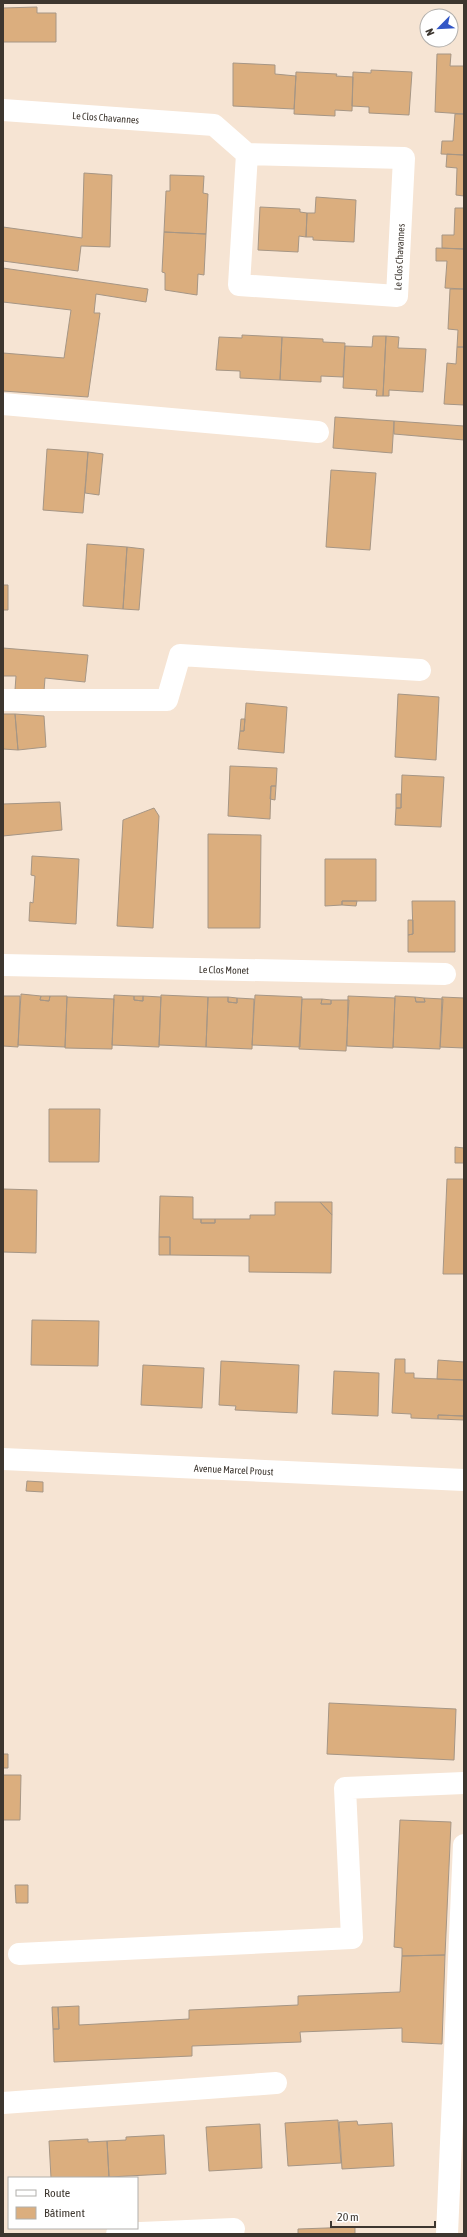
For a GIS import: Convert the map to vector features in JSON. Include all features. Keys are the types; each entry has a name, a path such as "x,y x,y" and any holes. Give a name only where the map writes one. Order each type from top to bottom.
{"street":[{"name":"Le Clos Chavannes","path":"3,110 214,125 247,154 404,158 398,296 239,285 247,154"},
{"path":"3,404 318,432"},
{"path":"3,700 167,700 180,655 420,670"},
{"name":"Le Clos Monet","path":"3,965 445,974"},
{"name":"Avenue Marcel Proust","path":"3,1459 464,1480"},
{"path":"19,1954 352,1938 345,1788 464,1783"},
{"path":"447,2234 464,1844"},
{"path":"3,2103 276,2084"},
{"path":"117,2234 234,2229"}],"building":[{"path":"37,7 37,13 56,13 56,42 3,42 3,8"},
{"path":"437,54 451,54 450,66 464,66 464,114 435,112"},
{"path":"233,63 275,65 275,74 296,76 294,109 233,106"},
{"path":"371,70 412,72 409,115 369,113 369,107 352,106 353,72 371,73"},
{"path":"296,72 337,74 336,76 353,77 352,111 335,110 335,116 294,114"},
{"path":"455,114 464,114 464,155 441,154 442,141 453,141"},
{"path":"447,154 464,155 464,196 456,195 457,168 446,167"},
{"path":"84,173 112,175 110,247 81,246 78,271 3,261 3,227 82,238"},
{"path":"170,175 204,176 203,193 208,194 206,234 164,232 166,191 170,191"},
{"path":"316,197 356,200 354,242 313,240 313,237 306,237 307,213 315,213"},
{"path":"260,207 300,209 300,212 307,213 306,237 299,236 298,252 258,250"},
{"path":"455,208 464,208 464,249 442,248 442,235 454,235"},
{"path":"164,232 206,234 204,275 198,274 197,295 165,290 165,273 162,272"},
{"path":"436,248 464,249 464,289 445,288 447,261 436,261"},
{"path":"3,268 148,289 146,302 96,294 94,313 100,313 88,397 3,391 3,353 64,358 71,310 3,302"},
{"path":"450,289 464,289 464,347 457,347 458,330 448,329"},
{"path":"242,335 282,337 280,380 240,378 240,371 216,370 219,337 242,338"},
{"path":"373,336 386,336 383,396 376,396 377,390 343,388 345,346 372,347"},
{"path":"386,336 399,337 398,348 426,349 423,392 389,390 389,396 383,396"},
{"path":"282,337 323,339 323,342 345,343 343,377 321,376 321,382 280,380"},
{"path":"457,347 464,347 464,405 444,404 447,363 456,364"},
{"path":"335,417 394,421 392,453 333,448"},
{"path":"394,421 464,426 464,440 394,434"},
{"path":"47,449 88,452 83,513 43,510"},
{"path":"88,452 103,454 99,495 85,493"},
{"path":"331,470 376,473 370,550 326,547"},
{"path":"87,544 127,547 123,609 83,606"},
{"path":"127,547 144,549 139,610 123,609"},
{"path":"3,585 8,585 8,610 3,610"},
{"path":"3,648 88,655 85,682 45,678 44,691 15,690 16,676 3,676"},
{"path":"398,694 439,697 436,760 395,757"},
{"path":"246,703 287,707 284,753 238,749 240,731 244,731"},
{"path":"3,714 15,714 18,750 3,749"},
{"path":"15,714 44,716 46,747 18,750"},
{"path":"241,719 245,719 244,731 240,731"},
{"path":"230,766 277,768 276,786 271,786 270,819 228,816"},
{"path":"402,775 444,777 441,827 395,825 396,808 401,808"},
{"path":"271,786 276,786 275,800 270,799"},
{"path":"396,794 401,794 401,808 396,808"},
{"path":"60,802 62,830 3,836 3,804"},
{"path":"154,808 159,816 153,928 117,926 123,820"},
{"path":"208,834 261,835 260,928 208,928"},
{"path":"32,856 79,859 76,924 29,921 30,902 33,903 35,876 31,875"},
{"path":"325,859 376,859 376,901 342,901 342,905 325,906"},
{"path":"342,901 357,901 356,906 342,905"},
{"path":"412,901 455,901 455,952 408,952 408,935 413,934"},
{"path":"408,920 413,920 413,934 408,935"},
{"path":"21,994 41,996 40,1000 49,1001 50,996 67,996 65,1047 18,1045"},
{"path":"114,995 134,996 134,1000 143,1001 143,996 161,997 159,1047 112,1045"},
{"path":"161,995 208,997 206,1047 159,1045"},
{"path":"255,995 302,997 300,1047 252,1045"},
{"path":"3,996 20,996 18,1047 3,1046"},
{"path":"41,996 50,996 49,1001 40,1000"},
{"path":"134,996 143,996 143,1001 134,1000"},
{"path":"348,996 395,998 393,1048 347,1046"},
{"path":"395,996 415,997 416,1002 425,1002 424,998 443,999 440,1049 393,1047"},
{"path":"67,997 114,999 112,1049 65,1048"},
{"path":"208,997 228,997 228,1002 237,1003 237,998 254,999 252,1049 206,1047"},
{"path":"228,997 237,998 237,1003 228,1002"},
{"path":"415,997 424,998 425,1002 416,1002"},
{"path":"442,997 464,998 464,1048 440,1047"},
{"path":"302,999 322,999 321,1004 331,1004 331,1000 349,1000 346,1051 299,1049"},
{"path":"322,999 331,1000 331,1004 321,1004"},
{"path":"49,1109 100,1109 99,1162 49,1162"},
{"path":"455,1147 464,1148 464,1163 455,1163"},
{"path":"447,1179 464,1179 464,1274 443,1274"},
{"path":"3,1189 37,1190 36,1253 3,1252"},
{"path":"160,1196 193,1197 193,1219 201,1219 201,1223 215,1223 215,1219 250,1219 250,1215 275,1215 275,1202 320,1202 332,1215 331,1273 249,1272 249,1256 170,1255 170,1237 159,1237"},
{"path":"320,1202 332,1202 332,1215"},
{"path":"201,1219 215,1219 215,1223 201,1223"},
{"path":"159,1237 170,1237 170,1255 159,1255"},
{"path":"32,1320 99,1321 98,1366 31,1365"},
{"path":"395,1359 405,1359 405,1373 414,1373 414,1378 464,1380 464,1416 438,1415 438,1419 411,1418 411,1414 392,1413"},
{"path":"438,1360 464,1362 464,1380 437,1379"},
{"path":"221,1361 299,1365 297,1413 235,1410 236,1406 219,1405"},
{"path":"143,1365 204,1368 202,1408 141,1405"},
{"path":"334,1371 379,1373 378,1416 332,1414"},
{"path":"438,1415 464,1416 464,1420 438,1419"},
{"path":"27,1481 43,1482 43,1492 26,1491"},
{"path":"329,1703 456,1709 454,1760 327,1754"},
{"path":"3,1754 8,1754 8,1768 3,1768"},
{"path":"3,1775 21,1775 20,1820 3,1820"},
{"path":"400,1820 451,1822 445,1955 402,1956 402,1948 394,1947"},
{"path":"15,1885 28,1885 28,1903 16,1903"},
{"path":"445,1955 442,2044 402,2042 402,2028 300,2032 301,2042 192,2046 192,2056 54,2062 53,2029 59,2029 58,2007 79,2006 79,2025 189,2019 189,2010 298,2005 298,1996 400,1992 402,1956"},
{"path":"52,2007 58,2007 59,2029 53,2029"},
{"path":"338,2120 341,2163 288,2166 285,2123"},
{"path":"357,2121 358,2125 392,2123 394,2166 342,2169 339,2122"},
{"path":"260,2124 262,2168 209,2171 206,2127"},
{"path":"164,2135 166,2174 109,2177 107,2141 126,2140 126,2137"},
{"path":"88,2139 88,2142 107,2141 109,2177 51,2177 49,2141"},
{"path":"355,2227 355,2234 298,2234 298,2229"}]}
